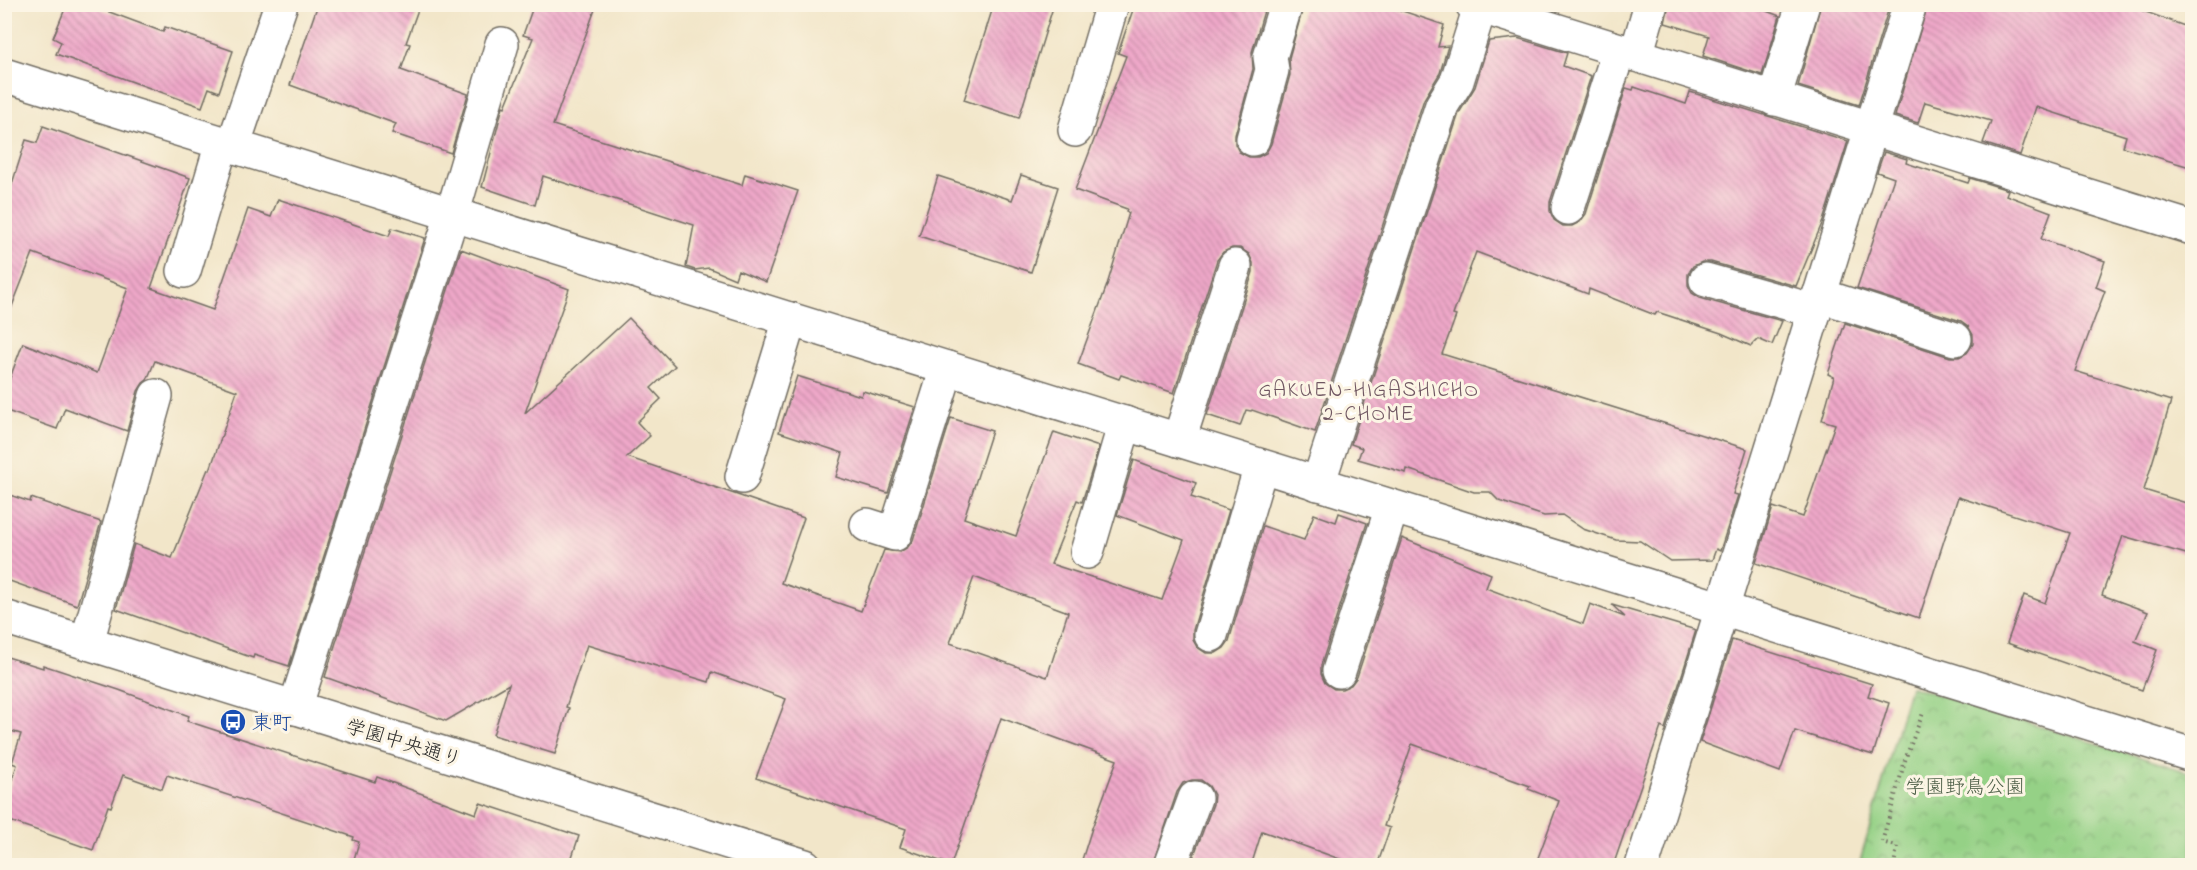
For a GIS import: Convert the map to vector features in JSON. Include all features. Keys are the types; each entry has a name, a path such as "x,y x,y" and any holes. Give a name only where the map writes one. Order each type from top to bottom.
{"street":[{"path":"184,271 281,4"},
{"path":"1075,130 1112,4"},
{"path":"1254,140 1272,70 1270,57 1286,4"},
{"path":"1568,208 1627,53 1651,4"},
{"path":"1774,99 1803,4"},
{"path":"1642,866 1910,4"},
{"path":"1318,484 1442,105 1457,81 1476,6 2193,228"},
{"path":"295,708 452,215 502,44"},
{"path":"4,75 2193,755"},
{"path":"1179,440 1235,266"},
{"path":"1706,280 1817,303 1955,339"},
{"path":"742,477 790,319"},
{"path":"867,525 895,534 947,368"},
{"path":"87,642 156,396"},
{"path":"1087,552 1125,423"},
{"path":"1211,635 1261,466"},
{"path":"1339,671 1392,507"},
{"name":"学園中央通り","path":"4,617 805,866"},
{"path":"1170,866 1195,798"}],"path":[{"path":"1894,866 1897,846 1882,842 1906,757 1923,713"},
{"path":"2185,866 2193,831"}],"green space":[{"name":"学園野鳥公園","path":"1910,686 2192,773 2192,865 1859,865"}],"building":[{"path":"67,4 88,4 163,32 165,27 233,51 219,92 209,88 202,107 56,54 61,42 53,38"},
{"path":"318,4 420,4 406,43 410,44 401,70 468,94 451,153 392,133 396,124 290,85"},
{"path":"534,4 597,4 553,125 742,185 745,174 798,191 766,282 738,270 735,279 709,268 695,270 686,267 694,225 543,176 535,205 482,187 503,106 505,107 533,38 523,35"},
{"path":"994,4 1054,4 1019,118 964,100"},
{"path":"1135,4 1266,4 1252,52 1253,69 1235,135 1235,144 1239,152 1249,157 1258,157 1266,153 1271,144 1290,75 1289,58 1304,4 1382,4 1444,25 1438,47 1448,46 1440,73 1424,99 1315,432 1252,410 1246,410 1240,426 1207,415 1253,272 1253,263 1249,254 1240,248 1232,248 1223,252 1217,260 1174,393 1121,375 1119,379 1078,364 1107,285 1129,213 1127,209 1075,190 1126,56 1118,53"},
{"path":"1669,4 1747,4 1780,16 1762,75 1703,56 1709,36 1665,23"},
{"path":"1821,4 1890,4 1859,105 1798,86"},
{"path":"1928,4 2124,4 2193,29 2193,168 2123,147 2126,136 2036,107 2020,155 1983,143 1991,121 1925,102 1918,123 1895,116"},
{"path":"1517,38 1567,53 1563,66 1591,76 1550,202 1550,211 1554,220 1563,226 1572,226 1580,222 1586,214 1626,88 1633,90 1634,87 1686,104 1690,92 1848,141 1823,221 1796,286 1711,262 1702,262 1693,266 1688,274 1688,285 1692,293 1700,298 1782,321 1772,345 1758,339 1751,346 1721,333 1657,312 1655,315 1589,289 1588,294 1476,252 1453,315 1456,316 1442,354 1747,449 1733,494 1738,495 1720,551 1716,549 1712,560 1670,561 1640,541 1616,540 1583,529 1562,515 1544,516 1499,501 1490,492 1474,492 1407,469 1406,473 1358,459 1362,448 1351,444 1459,113 1475,87 1489,41"},
{"path":"43,126 190,178 151,288 213,310 248,209 271,217 278,199 389,236 392,228 425,238 289,666 254,655 253,658 116,609 134,544 172,558 208,469 210,470 237,391 155,361 147,380 138,391 127,431 65,408 57,429 4,410 4,394 23,343 97,373 128,288 33,253 7,319 4,319 4,209 26,140 37,143"},
{"path":"1884,152 1907,159 1906,163 1968,183 1970,178 2008,190 2006,195 2051,212 2041,239 2105,261 2096,287 2105,291 2075,371 2171,401 2144,490 2193,505 2193,556 2123,536 2102,595 2148,612 2135,641 2157,650 2142,690 2007,643 2024,595 2045,603 2070,533 1958,497 1919,618 1756,563 1773,507 1803,517 1835,424 1822,420 1834,377 1828,374 1845,323 1950,357 1959,357 1967,353 1973,344 1973,335 1968,326 1961,321 1857,288 1894,178 1877,172"},
{"path":"1021,175 1058,187 1031,272 919,236 938,176 1012,200"},
{"path":"461,249 569,289 525,413 629,318 675,366 651,388 661,399 637,422 650,436 627,457 804,518 781,583 861,611 884,550 900,552 913,540 951,418 992,431 964,518 1016,536 1054,432 1099,447 1082,502 1077,500 1051,564 1162,600 1184,540 1117,515 1134,460 1196,483 1191,497 1229,510 1193,630 1193,640 1197,647 1206,653 1216,653 1229,641 1263,526 1304,540 1314,514 1336,522 1339,513 1367,523 1321,665 1321,674 1325,683 1334,689 1342,689 1351,685 1357,677 1402,538 1491,574 1486,588 1583,624 1590,604 1625,617 1612,605 1696,630 1665,729 1661,727 1613,866 1535,866 1559,801 1528,789 1530,786 1412,744 1384,826 1390,828 1377,866 1359,866 1262,831 1251,866 1190,866 1213,804 1214,795 1209,786 1201,780 1192,780 1183,783 1177,792 1152,866 1080,866 1117,760 1001,718 951,865 900,847 906,829 756,778 786,699 712,672 709,682 587,645 566,707 569,708 555,754 493,735 509,684 446,721 325,677","holes":["974,577 1068,612 1047,677 950,643"]},
{"path":"797,376 861,396 863,391 915,407 888,493 836,477 843,453 779,432"},
{"path":"4,493 30,502 31,498 101,522 77,605 4,579"},
{"path":"1732,640 1872,684 1868,696 1889,703 1873,755 1795,731 1780,772 1700,742"},
{"path":"4,656 43,668 43,665 119,690 189,716 187,721 375,782 377,777 476,814 480,803 579,836 569,866 352,866 359,842 353,840 354,837 167,775 162,789 123,775 111,807 108,806 93,850 4,819 4,803 17,765 12,763 21,734 4,729"}],"place":[{"name":"東町","path":"233,722"}],"district":[{"name":"GAKUEN-HIGASHICHO 2-CHOME","path":"1369,401"}]}
